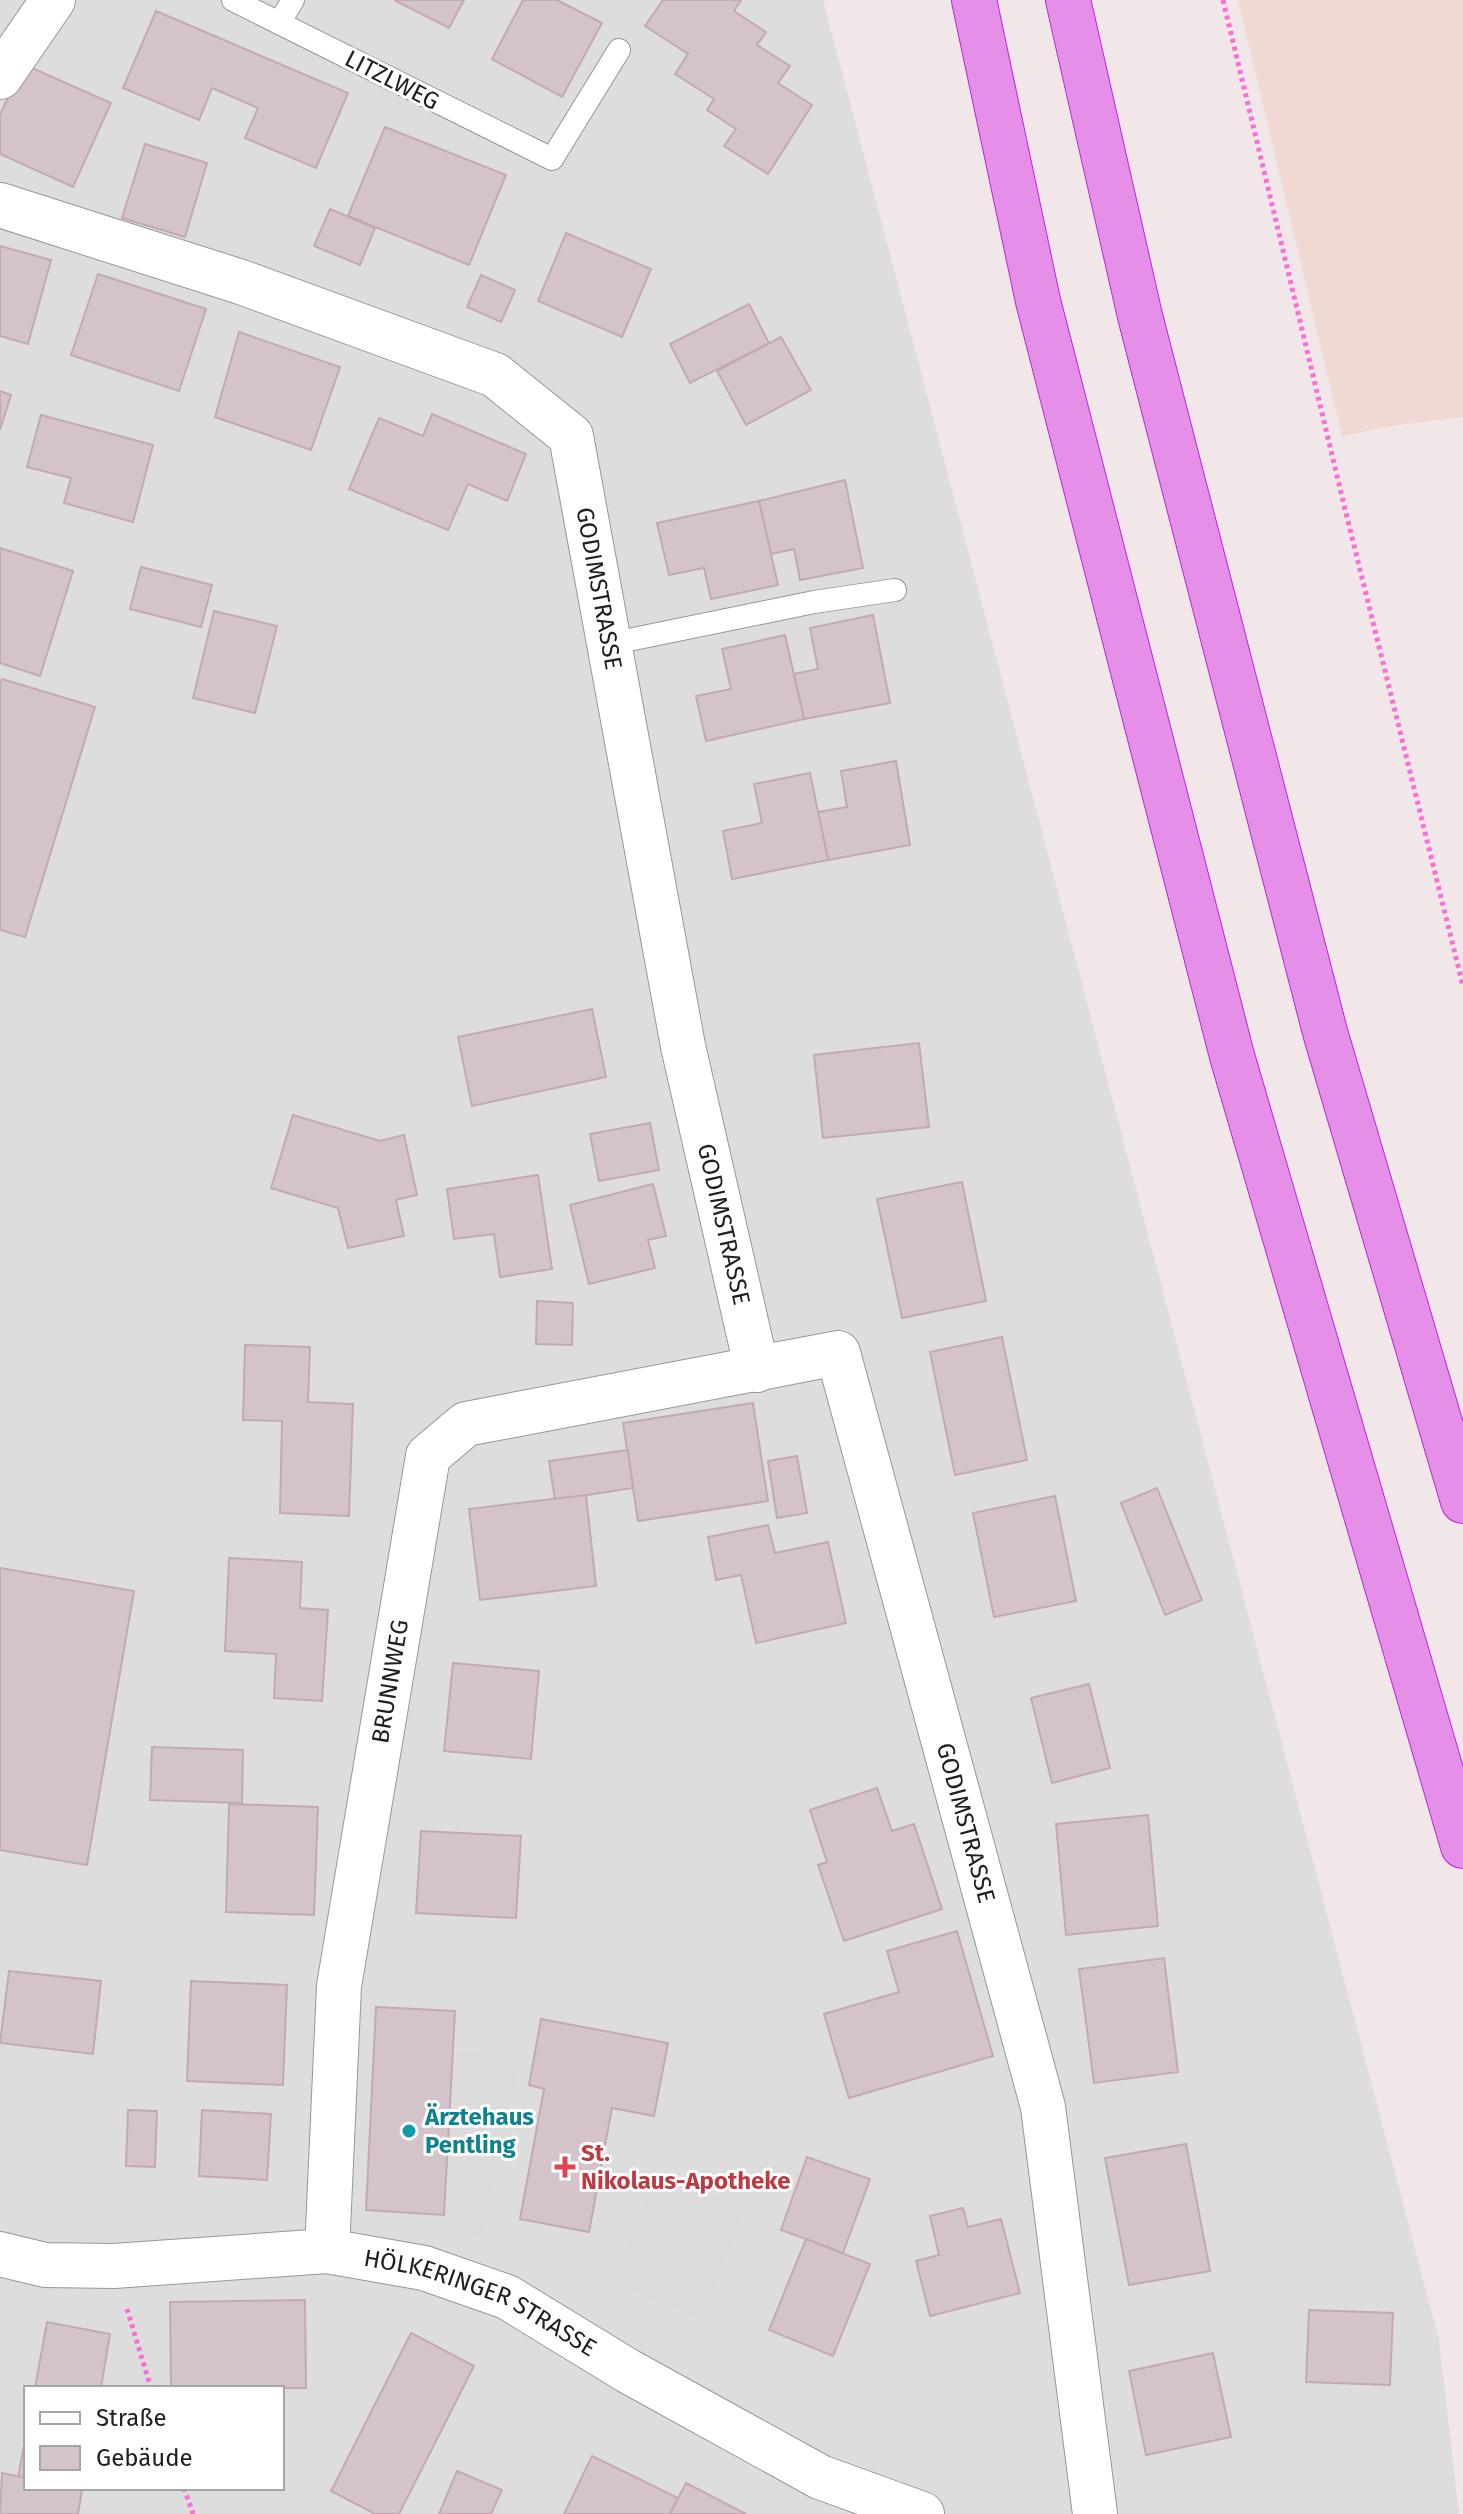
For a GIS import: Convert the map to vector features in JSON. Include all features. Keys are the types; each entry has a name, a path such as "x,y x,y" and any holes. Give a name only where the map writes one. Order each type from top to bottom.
{"highway":[{"path":"974,0 1038,301 1232,1056 1463,1846"},
{"path":"1068,0 1140,316 1325,1032 1463,1501"}],"street":[{"path":"0,77 53,0"},
{"name":"GODIMSTRASSE","path":"0,205 241,282 495,375 571,436 683,1046 757,1370 838,1353 1043,2107 1095,2514"},
{"name":"BRUNNWEG","path":"327,2251 339,1986 428,1456 466,1424 757,1370"},
{"name":"HÖLKERINGER STRASSE","path":"0,2254 45,2265 114,2266 327,2251 424,2268 507,2297 628,2371 820,2477 922,2514"}],"lane":[{"name":"LITZLWEG","path":"233,0 552,159 619,50"},
{"path":"279,23 293,0"},
{"path":"609,644 814,602 895,590"}],"path":[{"path":"1223,0 1463,986"},
{"path":"114,2266 150,2386"},
{"path":"185,2490 193,2514"}],"shaded area":[{"path":"0,0 823,0 1439,2340 1459,2514 0,2514"},
{"path":"1238,0 1463,0 1463,417 1342,436"},
{"path":"453,2051 521,2058 481,2239 444,2215"},
{"path":"656,2173 745,2208 701,2319 613,2283"}],"building":[{"path":"394,0 464,0 449,28"},
{"path":"523,0 557,0 602,23 562,97 492,59"},
{"path":"663,0 741,0 734,11 766,32 757,45 790,66 778,83 812,105 768,174 724,146 736,129 707,110 714,99 675,74 688,54 645,26"},
{"path":"156,11 348,93 316,168 245,138 258,108 212,88 199,120 123,88"},
{"path":"23,64 111,103 73,187 0,154 0,115"},
{"path":"385,127 506,175 469,265 348,216"},
{"path":"145,144 207,163 185,237 122,218"},
{"path":"330,209 375,228 360,265 314,246"},
{"path":"566,233 651,269 622,337 538,301"},
{"path":"0,246 51,260 28,344 0,336"},
{"path":"98,274 206,309 179,391 71,355"},
{"path":"481,275 515,290 501,322 467,307"},
{"path":"749,304 769,343 690,383 670,344"},
{"path":"239,332 340,367 311,450 215,417"},
{"path":"781,337 811,390 746,425 717,371"},
{"path":"0,391 11,395 0,430"},
{"path":"432,414 526,454 507,501 468,484 448,530 349,489 379,418 423,436"},
{"path":"41,415 153,445 133,522 64,503 71,478 27,467"},
{"path":"845,480 863,568 800,580 794,549 771,554 759,501"},
{"path":"759,501 778,585 711,599 704,568 669,575 657,523"},
{"path":"0,548 73,571 40,676 0,663"},
{"path":"141,567 212,585 201,627 130,609"},
{"path":"214,611 277,626 255,713 193,698"},
{"path":"873,615 890,703 804,719 794,674 818,669 810,628"},
{"path":"785,635 804,719 706,741 696,696 731,689 722,649"},
{"path":"2,679 95,707 25,937 0,930"},
{"path":"896,761 910,845 828,860 818,812 847,807 841,771"},
{"path":"810,773 828,860 732,879 723,831 762,823 754,784"},
{"path":"592,1009 606,1077 472,1106 458,1037"},
{"path":"919,1043 929,1127 823,1138 814,1055"},
{"path":"293,1115 380,1141 404,1135 417,1195 396,1200 404,1236 348,1248 338,1208 271,1188"},
{"path":"650,1123 659,1170 599,1181 590,1134"},
{"path":"538,1175 552,1269 500,1277 494,1234 454,1239 447,1189"},
{"path":"962,1182 986,1301 902,1318 877,1199"},
{"path":"653,1184 666,1236 648,1240 655,1268 589,1284 570,1205"},
{"path":"537,1301 573,1303 572,1345 536,1344"},
{"path":"1002,1337 1027,1460 955,1475 930,1352"},
{"path":"245,1345 310,1347 308,1402 353,1404 349,1516 280,1513 282,1421 243,1420"},
{"path":"753,1403 768,1501 638,1521 623,1423"},
{"path":"628,1450 633,1488 555,1500 549,1461"},
{"path":"797,1456 807,1513 777,1518 768,1461"},
{"path":"1157,1488 1202,1600 1165,1615 1121,1503"},
{"path":"586,1495 596,1586 480,1600 469,1509"},
{"path":"1055,1496 1076,1601 994,1617 973,1513"},
{"path":"768,1525 775,1553 828,1542 846,1623 756,1643 741,1575 716,1580 708,1537"},
{"path":"229,1558 302,1562 300,1608 328,1610 322,1701 274,1698 276,1654 225,1651"},
{"path":"0,1568 134,1591 87,1865 0,1850"},
{"path":"453,1663 539,1671 531,1759 444,1751"},
{"path":"1089,1684 1110,1768 1052,1783 1031,1698"},
{"path":"152,1747 243,1750 242,1803 150,1800"},
{"path":"877,1788 892,1831 914,1824 942,1909 844,1941 818,1865 827,1862 810,1810"},
{"path":"229,1804 318,1807 314,1915 226,1912"},
{"path":"1148,1815 1158,1926 1066,1935 1056,1824"},
{"path":"421,1831 521,1836 516,1918 416,1913"},
{"path":"957,1931 993,2056 849,2098 824,2014 899,1992 887,1951"},
{"path":"1164,1958 1178,2072 1094,2083 1079,1969"},
{"path":"9,1971 101,1981 93,2054 0,2043"},
{"path":"191,1981 287,1985 283,2085 187,2081"},
{"name":"Ärztehaus Pentling","path":"376,2007 455,2011 444,2215 366,2210"},
{"name":"St. Nikolaus-Apotheke","path":"541,2019 668,2043 654,2116 612,2108 589,2232 520,2219 544,2089 529,2085"},
{"path":"128,2110 157,2111 155,2167 126,2166"},
{"path":"202,2110 271,2114 267,2180 199,2176"},
{"path":"1186,2144 1210,2271 1129,2285 1105,2158"},
{"path":"807,2157 870,2179 843,2253 781,2230"},
{"path":"963,2208 968,2227 1001,2219 1020,2293 930,2316 916,2261 939,2255 930,2216"},
{"path":"806,2239 870,2264 833,2356 769,2330"},
{"path":"305,2300 306,2388 171,2386 170,2302"},
{"path":"1309,2310 1393,2313 1390,2385 1306,2382"},
{"path":"47,2322 110,2334 101,2386 35,2386"},
{"path":"411,2333 474,2366 399,2514 375,2514 331,2491"},
{"path":"1213,2353 1231,2437 1146,2455 1129,2371"},
{"path":"24,2446 24,2478 18,2477"},
{"path":"592,2456 678,2498 670,2514 564,2514"},
{"path":"457,2471 502,2490 491,2514 439,2514"},
{"path":"2,2473 24,2478 24,2490 82,2490 78,2514 0,2514"},
{"path":"686,2483 746,2514 670,2514"}],"place":[{"name":"Ärztehaus Pentling","path":"409,2131"},
{"name":"St. Nikolaus-Apotheke","path":"565,2167"}]}
